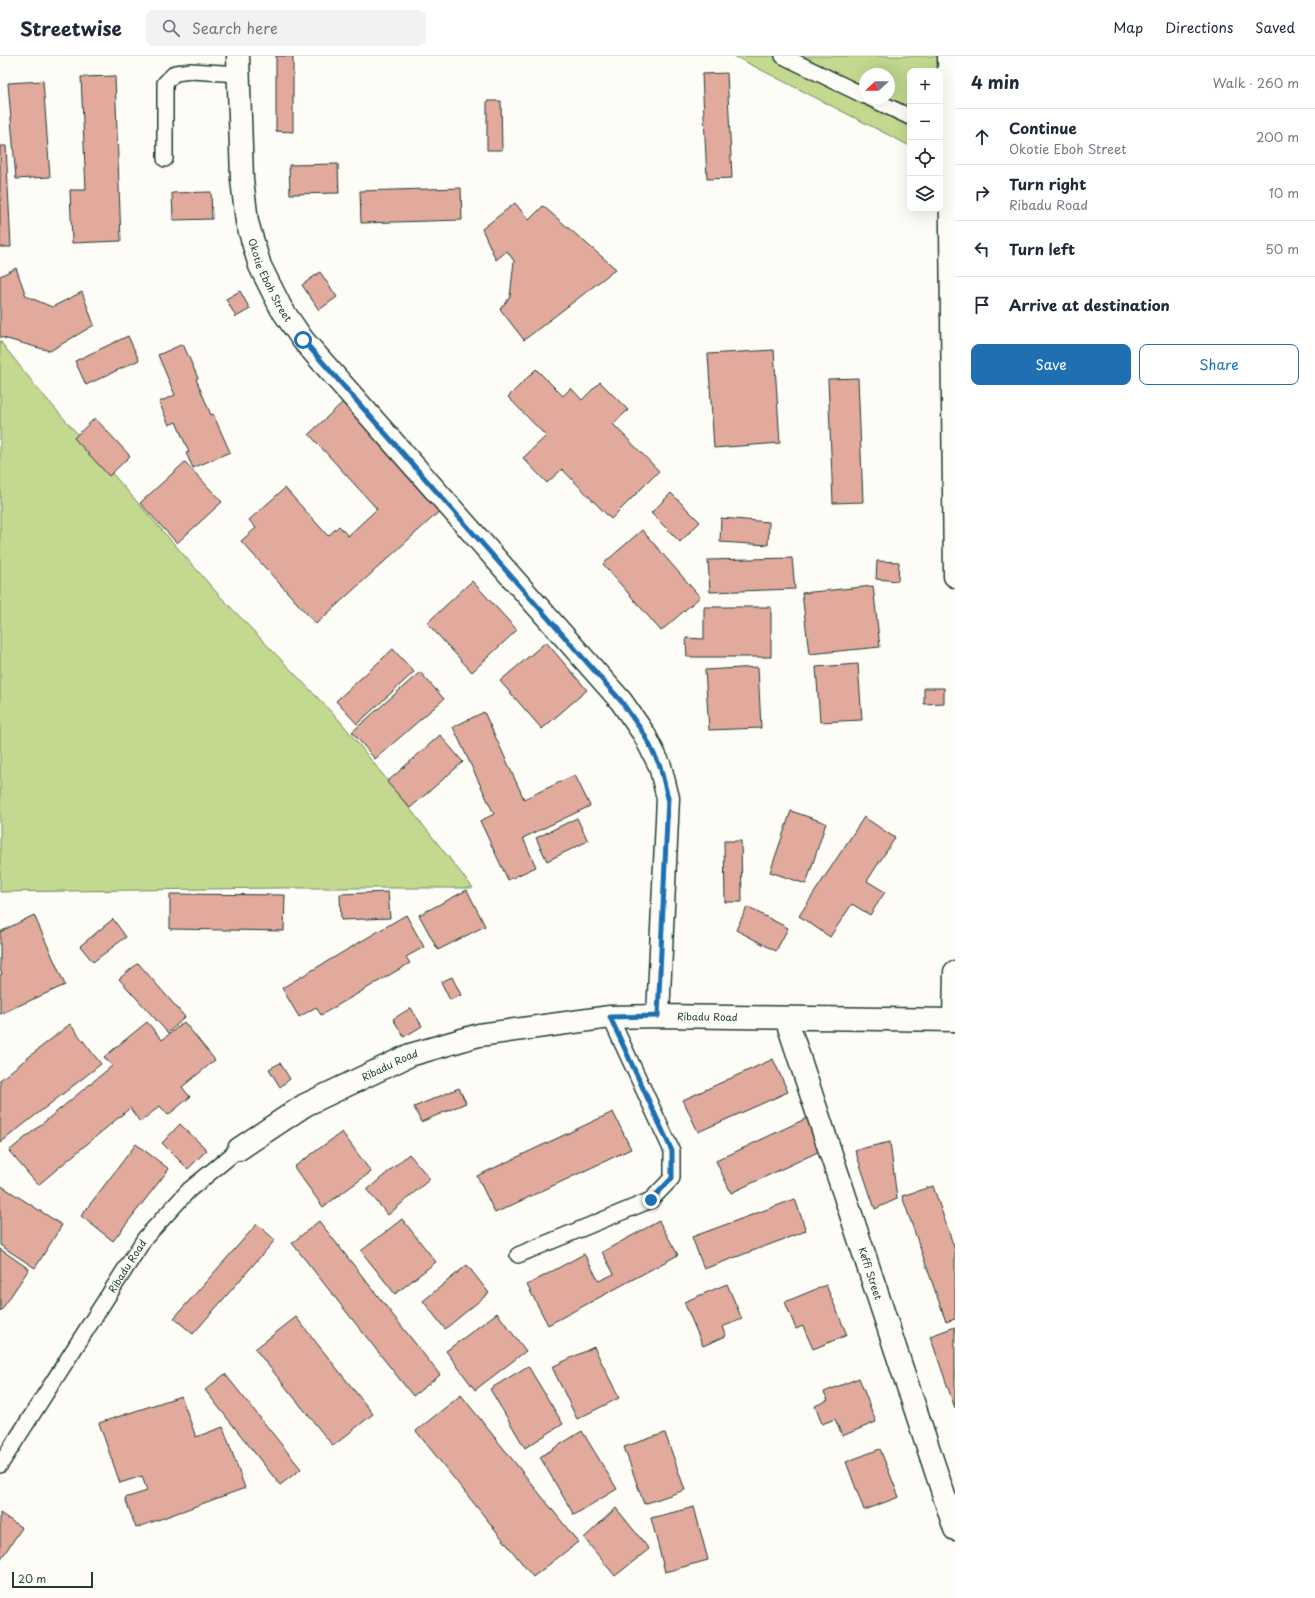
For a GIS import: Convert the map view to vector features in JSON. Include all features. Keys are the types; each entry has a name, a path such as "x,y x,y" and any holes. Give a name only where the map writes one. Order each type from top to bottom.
{"street":[{"path":"949,56 945,134 955,576"},
{"name":"Okotie Eboh Street","path":"238,65 242,179 247,222 260,266 281,308 303,340 621,701 644,734 660,766 668,798 658,1016"},
{"path":"955,972 955,1020"},
{"name":"Ribadu Road","path":"239,1149 305,1106 410,1055 479,1035 610,1017 658,1016 955,1020"},
{"name":"Keffi Street","path":"786,1018 955,1528"}],"lane":[{"path":"783,56 859,93"},
{"path":"165,159 165,83 175,73 238,65"},
{"path":"883,104 907,116"},
{"path":"518,1255 651,1200 672,1178 672,1151 610,1017"},
{"name":"Ribadu Road","path":"0,1465 145,1238 189,1190 239,1149"}],"green space":[{"path":"734,56 955,56 943,68 907,68 907,144"},
{"path":"0,341 38,389 218,594 341,722 473,888 276,888 0,892"}],"building":[{"path":"276,56 293,56 293,132 276,131"},
{"path":"727,73 732,178 707,179 702,74"},
{"path":"115,76 121,241 72,243 70,190 86,190 81,77"},
{"path":"43,81 50,177 16,179 8,83"},
{"path":"487,101 501,101 502,150 487,150"},
{"path":"0,146 6,146 11,247 0,247"},
{"path":"338,164 339,193 290,194 289,165"},
{"path":"461,188 462,220 361,223 360,191"},
{"path":"211,192 212,219 173,220 172,193"},
{"path":"515,203 529,220 543,206 616,269 524,340 500,309 510,297 514,261 507,251 496,260 482,229"},
{"path":"16,268 26,296 52,307 82,292 94,325 50,351 0,337 0,276"},
{"path":"320,272 337,297 319,310 302,285"},
{"path":"240,291 250,309 236,317 226,299"},
{"path":"128,336 139,360 86,385 75,361"},
{"path":"183,344 198,378 196,379 211,415 213,414 230,452 193,468 186,453 189,452 176,422 169,425 159,402 175,395 158,355"},
{"path":"774,350 780,443 714,448 708,354"},
{"path":"536,369 563,396 571,388 582,400 600,382 628,410 613,424 659,471 611,519 562,469 547,483 523,458 546,436 508,397"},
{"path":"858,378 863,502 833,503 828,379"},
{"path":"344,401 442,509 316,624 241,541 256,528 249,520 285,488 328,536 339,526 348,536 377,509 309,434"},
{"path":"95,418 130,456 109,476 74,438"},
{"path":"185,462 222,502 177,543 140,503"},
{"path":"671,493 700,522 680,542 651,513"},
{"path":"721,518 769,522 768,545 720,542"},
{"path":"642,530 700,597 661,631 603,564"},
{"path":"792,558 795,589 710,592 708,560"},
{"path":"877,561 899,562 898,581 876,579"},
{"path":"472,581 517,630 472,672 427,623"},
{"path":"873,586 880,647 809,654 802,593"},
{"path":"704,607 771,607 771,657 687,657 686,638 704,639"},
{"path":"546,642 587,690 542,729 500,681"},
{"path":"393,649 414,672 357,724 336,701"},
{"path":"858,664 862,720 820,722 816,667"},
{"path":"758,667 761,728 709,730 705,670"},
{"path":"420,672 444,699 375,759 352,732"},
{"path":"924,688 944,688 944,703 924,704"},
{"path":"484,712 524,799 575,775 590,806 523,838 536,867 508,880 480,821 494,814 453,727"},
{"path":"440,735 463,762 410,808 387,782"},
{"path":"791,811 826,823 806,884 770,872"},
{"path":"864,817 895,838 867,881 885,892 870,915 852,904 830,937 799,916"},
{"path":"577,818 588,841 547,861 536,838"},
{"path":"724,841 741,841 742,902 725,902"},
{"path":"467,890 485,926 438,950 419,915"},
{"path":"388,892 390,918 341,920 340,894"},
{"path":"170,894 285,895 284,931 170,929"},
{"path":"747,907 788,928 776,951 736,930"},
{"path":"34,915 65,985 0,1014 0,975 2,974 0,969 0,932"},
{"path":"406,915 424,947 406,957 410,963 321,1015 316,1007 299,1017 282,988"},
{"path":"113,919 126,937 93,962 80,946"},
{"path":"138,963 185,1017 168,1033 119,979"},
{"path":"452,977 461,995 450,1000 441,982"},
{"path":"411,1008 422,1026 404,1037 393,1019"},
{"path":"147,1022 162,1040 184,1022 215,1060 182,1087 190,1097 168,1115 160,1106 140,1122 130,1108 38,1185 9,1151 112,1066 104,1057"},
{"path":"70,1024 101,1064 0,1143 0,1080"},
{"path":"773,1059 788,1092 698,1132 683,1100"},
{"path":"280,1063 290,1079 280,1087 269,1069"},
{"path":"459,1088 466,1103 421,1122 414,1107"},
{"path":"613,1112 631,1149 495,1213 477,1176"},
{"path":"807,1118 822,1150 731,1193 716,1161"},
{"path":"180,1124 207,1150 188,1169 162,1143"},
{"path":"342,1132 371,1172 323,1207 294,1167"},
{"path":"890,1142 897,1199 875,1209 855,1150"},
{"path":"136,1144 169,1169 113,1241 81,1216"},
{"path":"409,1154 430,1179 388,1215 367,1190"},
{"path":"0,1185 62,1225 35,1268 0,1245"},
{"path":"933,1186 955,1250 955,1319 946,1322 902,1196"},
{"path":"795,1199 806,1231 704,1269 692,1237"},
{"path":"402,1219 436,1262 395,1294 361,1251"},
{"path":"319,1221 440,1375 413,1396 292,1243"},
{"path":"659,1221 678,1255 548,1325 527,1285 584,1254 599,1281 614,1274 602,1252"},
{"path":"257,1224 275,1240 193,1334 174,1318"},
{"path":"0,1249 29,1269 0,1312"},
{"path":"467,1265 489,1293 445,1329 423,1301"},
{"path":"727,1284 742,1319 722,1327 726,1336 703,1346 684,1302"},
{"path":"826,1285 847,1335 813,1349 803,1326 796,1329 785,1302"},
{"path":"497,1313 526,1351 475,1390 446,1351"},
{"path":"296,1317 373,1414 333,1446 255,1349"},
{"path":"955,1327 955,1408 930,1336"},
{"path":"594,1347 619,1398 577,1419 552,1367"},
{"path":"528,1366 563,1424 525,1448 490,1389"},
{"path":"225,1374 301,1469 280,1485 205,1390"},
{"path":"859,1378 876,1422 842,1436 835,1419 822,1424 815,1406 828,1400 824,1392"},
{"path":"461,1395 578,1542 533,1577 416,1431"},
{"path":"181,1396 196,1437 223,1427 245,1488 136,1528 125,1498 147,1491 142,1476 120,1483 99,1423"},
{"path":"582,1431 617,1489 574,1515 540,1457"},
{"path":"665,1433 685,1490 644,1504 624,1447"},
{"path":"880,1449 899,1497 864,1510 846,1462"},
{"path":"694,1507 708,1560 665,1572 651,1518"},
{"path":"616,1508 649,1549 615,1576 584,1538"},
{"path":"0,1513 22,1528 0,1560"}],"route":[{"path":"303,340 621,701 644,734 660,766 668,798 658,1016 610,1017 672,1151 672,1178 651,1200"}]}
